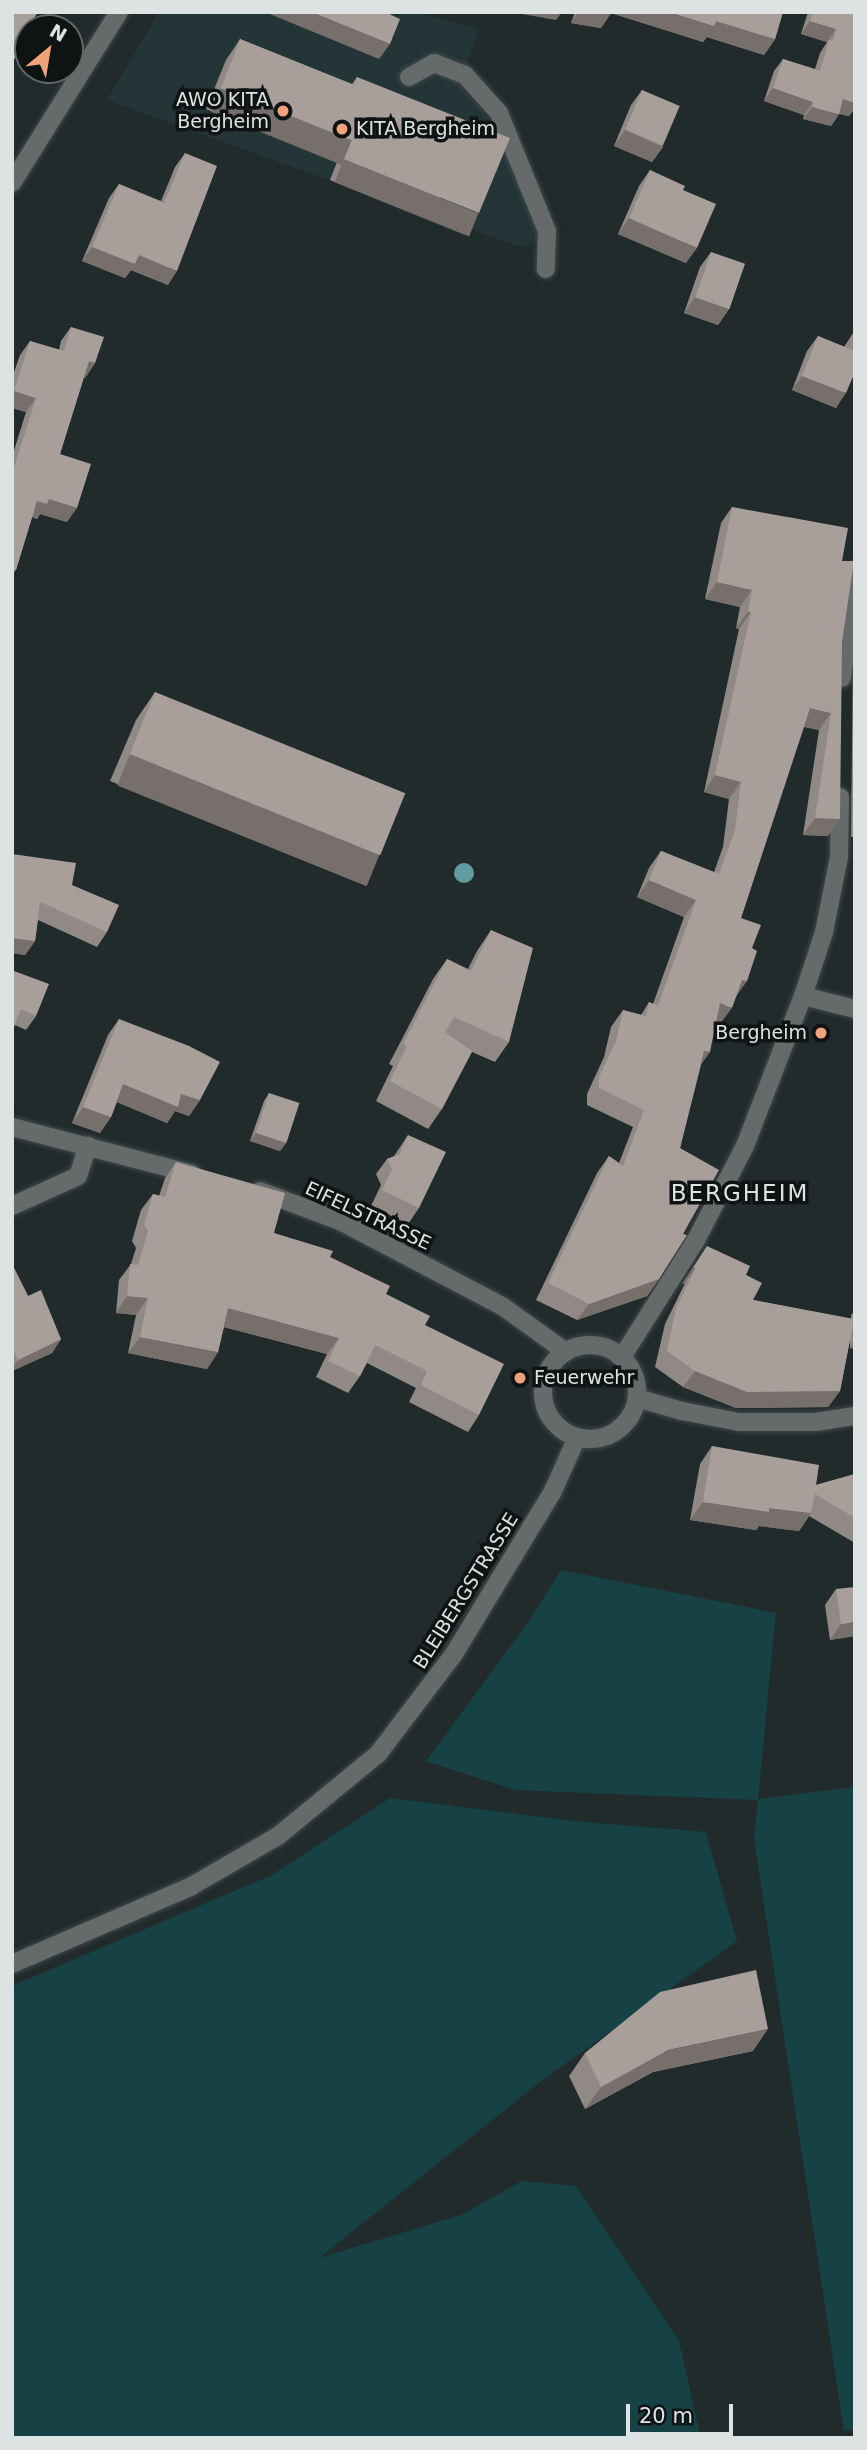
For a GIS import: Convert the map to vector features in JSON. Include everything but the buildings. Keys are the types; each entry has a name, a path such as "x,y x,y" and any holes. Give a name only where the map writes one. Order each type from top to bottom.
{"street":[{"path":"12,183 119,12"},
{"path":"409,77 434,63 465,75 499,113 548,231 546,269"},
{"path":"841,698 842,659 855,572"},
{"path":"622,1357 646,1323 696,1240 745,1146 803,996 824,932 839,857 840,778"},
{"path":"803,996 855,1009"},
{"path":"12,1127 205,1177"},
{"path":"12,1206 78,1176 88,1146"},
{"name":"EIFELSTRASSE","path":"244,1187 340,1221 519,1315 566,1352"},
{"path":"595,1345 610,1349 622,1357 637,1383 637,1398 633,1411 616,1432 604,1437 577,1437 563,1430 545,1406 546,1375 566,1352 595,1345"},
{"path":"637,1398 682,1411 739,1422 816,1422 855,1416"},
{"name":"BLEIBERGSTRASSE","path":"12,1964 190,1887 278,1836 378,1754 454,1654 553,1490 577,1437"}],"shaded area":[{"name":"KITA Bergheim","path":"159,12 417,12 479,29 460,86 482,109 498,132 541,241 521,247 470,229 465,236 326,179 107,100"},
{"path":"561,1570 776,1613 758,1799 855,1787 855,2429 844,2431 754,1839 758,1800 515,1790 426,1761 527,1624"},
{"path":"390,1798 573,1821 706,1832 737,1941 540,2082 319,2258 461,2215 522,2181 576,2186 679,2341 701,2438 12,2438 12,1986 272,1875"}],"place":[{"name":"AWO KITA Bergheim","path":"283,111"},
{"name":"KITA Bergheim","path":"342,129"},
{"name":"Bergheim","path":"821,1033"},
{"name":"Feuerwehr","path":"520,1378"}],"district":[{"name":"BERGHEIM","path":"740,1193"}]}
